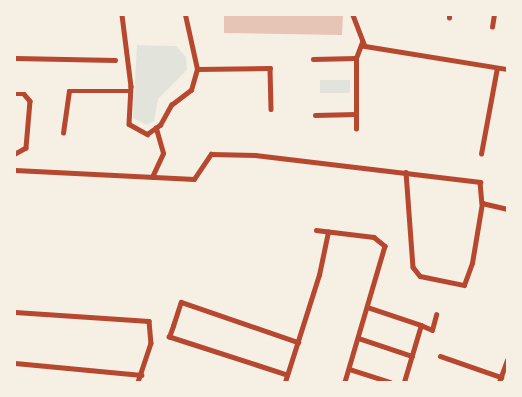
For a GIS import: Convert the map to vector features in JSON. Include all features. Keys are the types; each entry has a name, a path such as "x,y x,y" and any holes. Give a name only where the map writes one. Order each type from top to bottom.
{"street":[{"path":"122,15 130,91 129,124 147,134 156,128 171,105 191,90 197,69 185,15"},
{"path":"353,15 365,46 507,69"},
{"path":"492,27 494,15"},
{"path":"356,130 356,58 362,42"},
{"path":"15,58 115,60"},
{"path":"313,58 356,58"},
{"path":"197,69 270,68 271,109"},
{"path":"481,154 497,68"},
{"path":"63,133 69,91 130,91"},
{"path":"15,94 24,94 30,101 26,148 15,154"},
{"path":"315,115 356,114"},
{"path":"152,177 163,153 156,128"},
{"path":"15,170 194,179 211,154 406,172 480,182 482,203 472,263 464,285 420,276 413,267 406,172"},
{"path":"482,203 507,208"},
{"path":"316,230 374,237 385,246 345,382"},
{"path":"285,382 328,232"},
{"path":"287,375 169,337 181,302 298,342"},
{"path":"368,307 432,330 436,315"},
{"path":"15,312 149,321 151,343 138,382"},
{"path":"404,382 421,325"},
{"path":"358,338 412,356"},
{"path":"440,356 502,377 507,360"},
{"path":"15,363 141,375"},
{"path":"349,369 390,382"}],"shaded area":[{"path":"137,45 176,46 186,57 187,70 158,99 154,121 147,125 133,118"},
{"path":"320,80 350,80 350,93 320,93"}],"building":[{"path":"224,15 343,15 342,35 224,33"}]}
